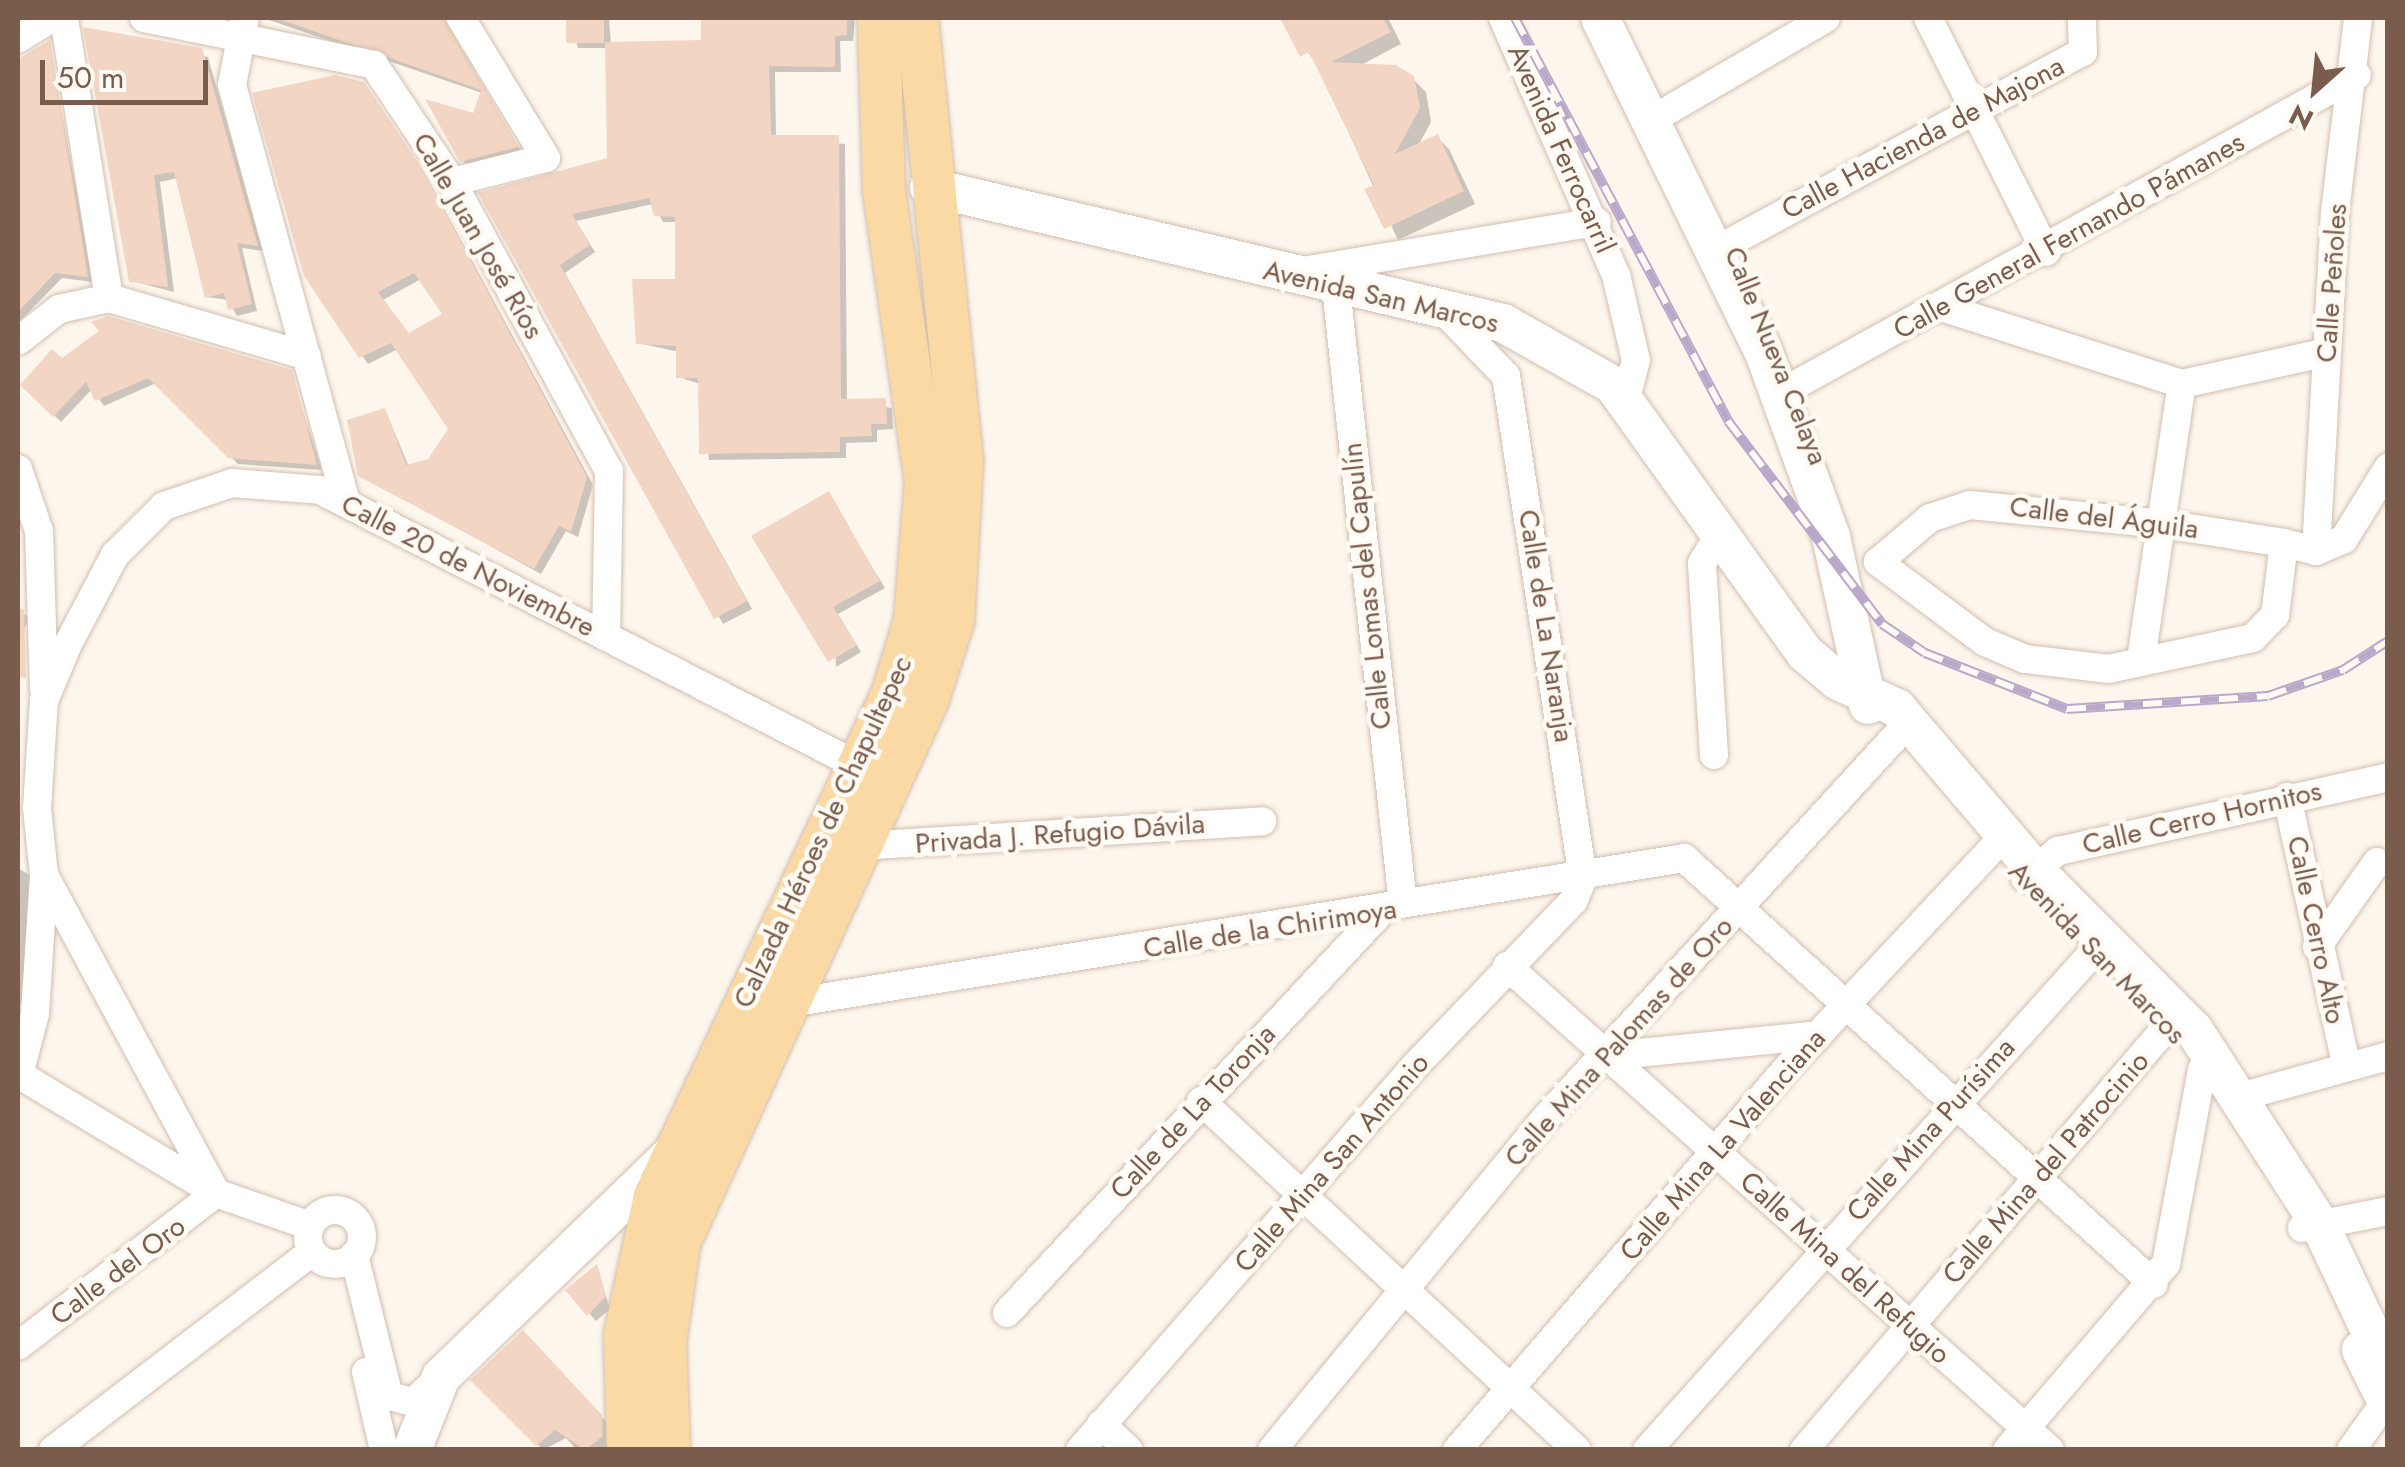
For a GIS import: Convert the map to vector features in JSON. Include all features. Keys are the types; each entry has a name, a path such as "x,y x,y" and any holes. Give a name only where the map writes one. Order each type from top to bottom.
{"main road":[{"name":"Calzada Héroes de Chapultepec","path":"628,1450 631,1289 673,1153 907,653 924,558 926,482 884,191 878,18"},
{"name":"Calzada Héroes de Chapultepec","path":"669,1450 664,1343 679,1243 784,1004 943,661 963,546 962,461 928,187 917,18"},
{"name":"Calle Nueva Celaya","path":"1600,18 1723,257 1857,558 1897,722"},
{"name":"Calle Nueva Celaya","path":"1617,18 1731,242 1840,565 1858,686"},
{"name":"Avenida San Marcos","path":"928,187 1280,276 1439,305 1530,336 1626,399 1717,539 1806,653 1838,682 1858,686 1876,722 1897,722 2096,948 2170,1024 2310,1226"},
{"name":"Avenida San Marcos","path":"1897,722 1995,846 2169,1001 2243,1096 2310,1226 2387,1391"},
{"path":"412,1450 441,1377 673,1153"}],"street":[{"path":"18,39 51,18"},
{"path":"64,18 109,298"},
{"name":"Calle Juan José Ríos","path":"144,18 243,24 374,65 452,182 609,471 606,637"},
{"path":"452,182 546,158 461,18"},
{"name":"Avenida Ferrocarril","path":"1503,18 1597,222 1636,360 1626,399"},
{"path":"1667,112 1826,18"},
{"path":"1928,18 2046,252"},
{"name":"Calle Hacienda de Majona","path":"1731,242 2083,52 2082,18"},
{"path":"243,24 232,85 346,503"},
{"name":"Calle Peñoles","path":"2316,551 2327,352 2357,75 2369,26"},
{"name":"Calle General Fernando Pámanes","path":"1784,392 2046,252 2357,75"},
{"path":"1280,276 1501,231 1597,222"},
{"name":"Calle Lomas del Capulín","path":"1336,286 1401,886"},
{"path":"18,342 59,309 109,298 307,356"},
{"name":"Calle de La Naranja","path":"1439,305 1506,376 1582,878"},
{"path":"1944,308 2182,384 2327,352"},
{"path":"2182,384 2164,524 2140,660 2253,638 2274,614 2284,543"},
{"path":"2316,551 2344,539 2388,468"},
{"path":"18,469 38,532 44,701"},
{"name":"Calle 20 de Noviembre","path":"216,1193 44,875 44,701 115,554 164,506 232,482 320,490 857,765"},
{"name":"Calle del Águila","path":"2140,660 2109,669 2026,659 1959,626 1878,562 1930,518 1970,505 2164,524 2316,551"},
{"path":"1714,755 1702,563 1717,539"},
{"name":"Calle Mina Palomas de Oro","path":"1272,1450 1407,1294 1542,1122 1609,1056 1897,722"},
{"name":"Calle Cerro Hornitos","path":"2030,874 2058,851 2388,777"},
{"name":"Calle Cerro Alto","path":"2287,797 2317,947 2346,1064"},
{"name":"Privada J. Refugio Dávila","path":"859,846 1262,821"},
{"name":"Calle Mina La Valenciana","path":"1457,1450 1819,1035 1995,846"},
{"name":"Calle de la Chirimoya","path":"784,1004 1380,913 1684,858 1741,902 1849,1007 2154,1284"},
{"path":"2317,947 2377,862"},
{"path":"44,875 35,1014 18,1074 216,1193 347,1259 389,1396 414,1402 441,1377"},
{"name":"Calle Mina San Antonio","path":"1080,1450 1507,966 1574,900 1582,878"},
{"name":"Calle de La Toronja","path":"1007,1312 1380,913"},
{"name":"Calle Mina Purísima","path":"1648,1450 1824,1247 2096,948"},
{"name":"Calle Mina del Refugio","path":"1507,966 2050,1450"},
{"name":"Calle Mina del Patrocinio","path":"1804,1450 2170,1024"},
{"path":"1609,1056 1819,1035"},
{"path":"2243,1096 2346,1064 2388,1056"},
{"path":"2007,1450 2154,1284 2166,1264 2202,1068"},
{"path":"1201,1101 1577,1450"},
{"name":"Calle del Oro","path":"18,1346 216,1193"},
{"path":"2310,1226 2388,1211"},
{"path":"54,1450 311,1239 322,1213 348,1213 362,1234 347,1259 384,1450"},
{"path":"2351,1450 2387,1391"},
{"path":"1102,1424 1129,1450"}],"building":[{"path":"276,18 444,18 519,147 460,162 425,99 473,113 481,90"},
{"path":"566,18 604,18 604,43 566,43"},
{"path":"701,18 847,18 847,35 835,36 835,67 769,66 771,135 839,135 841,399 886,398 887,424 871,424 872,436 840,437 840,452 699,454 698,378 676,378 676,346 636,344 632,279 675,279 675,217 654,216 649,198 572,214 590,245 560,265 747,601 714,619 478,193 607,158 605,42 701,40"},
{"path":"1280,18 1383,18 1391,32 1331,62 1396,65 1414,76 1420,108 1395,154 1438,134 1464,191 1384,229 1364,189 1374,185 1309,52 1300,57"},
{"path":"83,27 202,48 258,246 237,243 252,304 228,310 224,293 205,298 174,172 154,175 168,287 129,282"},
{"path":"50,40 88,277 55,273 18,312 18,59"},
{"path":"335,75 364,82 421,167 587,477 571,532 559,526 534,569 358,476 347,420 385,408 406,465 428,459 448,429 391,343 359,358 304,276 252,93","holes":["414,273 442,314 409,333 378,292"]},
{"path":"108,316 292,370 317,465 228,458 148,378 95,401 86,382 53,417 20,385 52,349 62,358 99,331 91,322"},
{"path":"829,491 880,581 833,607 857,645 828,662 751,536"},
{"path":"18,608 24,609 26,678 18,677"},
{"path":"597,1264 606,1296 587,1316 565,1290"},
{"path":"523,1330 602,1415 603,1436 585,1450 555,1430 536,1446 470,1380"}],"railway":[{"path":"1515,18 1728,421 1882,624 1925,653 2067,709 2268,696 2343,670 2388,641"}]}
